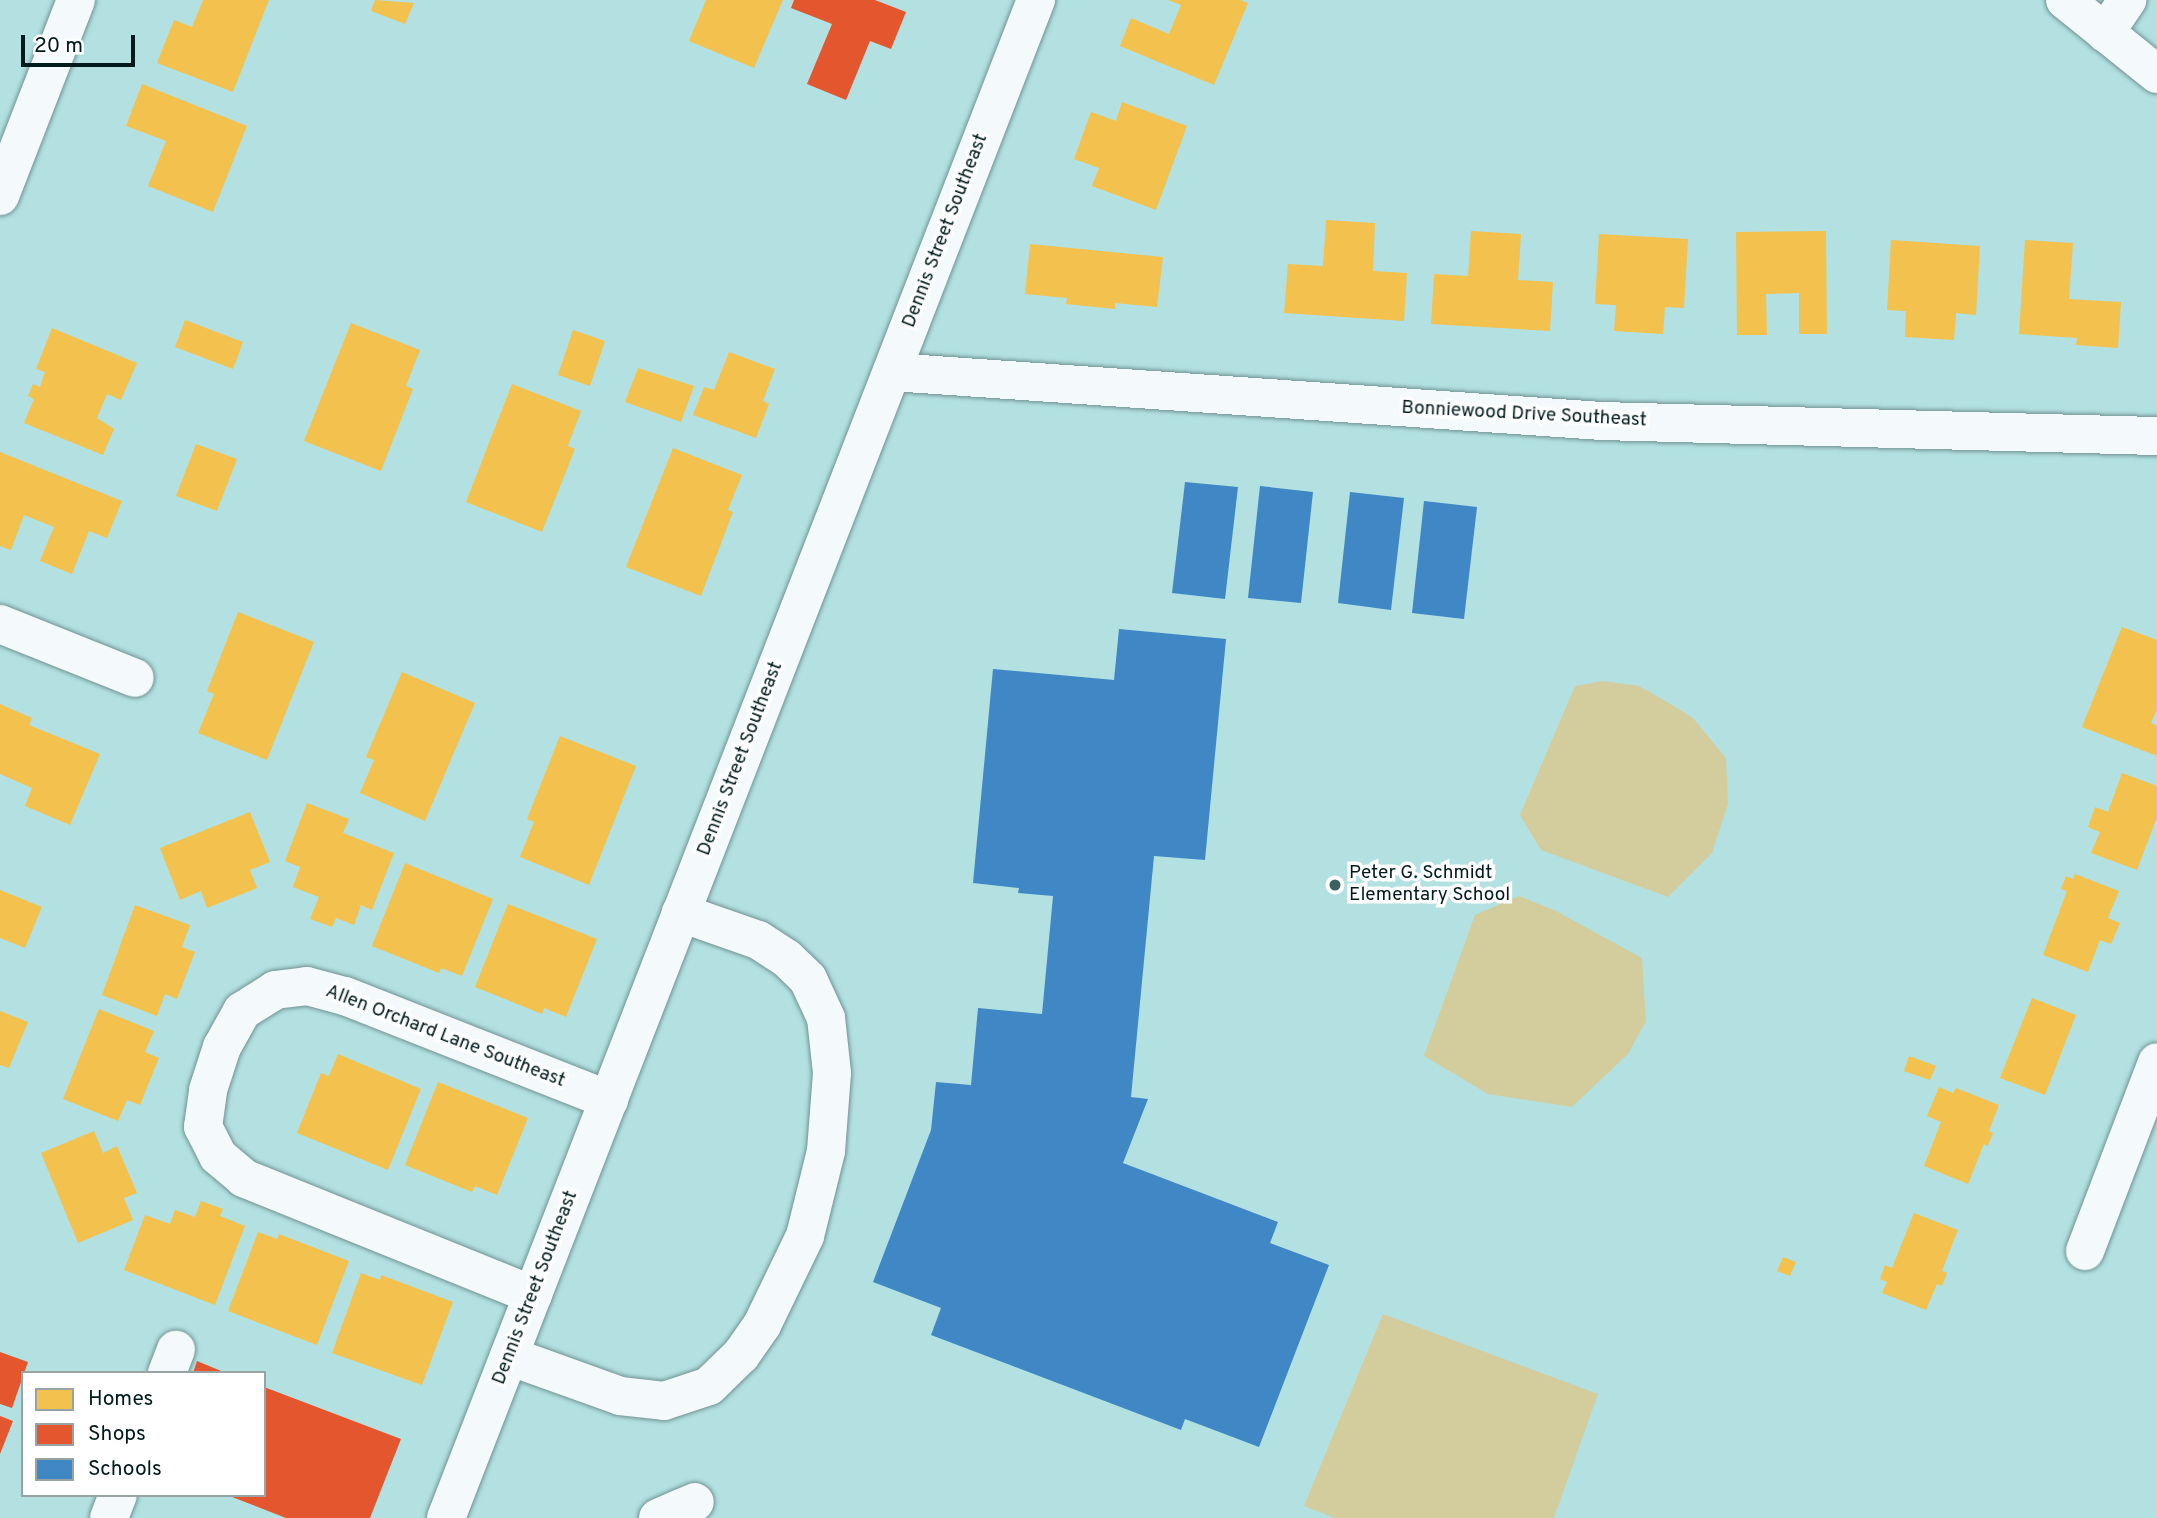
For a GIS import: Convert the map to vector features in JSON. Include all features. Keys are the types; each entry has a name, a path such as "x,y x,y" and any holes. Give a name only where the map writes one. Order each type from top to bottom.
{"street":[{"path":"0,196 76,0"},
{"path":"2064,0 2157,74"},
{"path":"2105,33 2127,0"},
{"name":"Dennis Street Southeast","path":"453,1516 509,1356 892,372 1030,2"},
{"name":"Bonniewood Drive Southeast","path":"892,372 1601,421 2157,436"},
{"path":"0,624 135,678"},
{"path":"509,1356 620,1396 664,1401 709,1386 741,1355 762,1325 805,1236 826,1151 832,1073 826,1018 808,979 786,958 758,940 681,914"},
{"name":"Allen Orchard Lane Southeast","path":"533,1295 244,1178 218,1156 203,1127 208,1090 222,1047 242,1011 275,990 307,986 345,996 609,1100"},
{"path":"2085,1251 2157,1062"},
{"path":"109,1518 117,1497"},
{"path":"658,1518 695,1502"}],"shaded area":[{"path":"1603,681 1639,686 1693,718 1726,758 1728,804 1712,853 1668,897 1541,850 1520,815 1575,686"},
{"path":"1519,896 1554,910 1642,958 1646,1021 1628,1054 1572,1107 1488,1094 1424,1056 1475,915"},
{"path":"1383,1314 1598,1394 1554,1518 1335,1518 1304,1506"}],"building: Homes":[{"path":"203,0 269,0 233,92 157,63 174,20 192,27"},
{"path":"375,0 414,3 405,24 371,11"},
{"path":"706,0 783,0 754,68 689,41"},
{"path":"1168,0 1240,0 1248,3 1214,85 1120,46 1131,18 1169,34 1181,5"},
{"path":"142,84 247,126 213,212 148,186 166,141 126,126"},
{"path":"1122,102 1187,126 1156,210 1092,186 1099,168 1074,159 1091,112 1116,121"},
{"path":"1326,220 1375,223 1373,271 1407,273 1404,321 1284,313 1288,264 1323,266"},
{"path":"1471,231 1521,234 1518,280 1553,282 1550,331 1431,324 1434,274 1468,276"},
{"path":"1826,231 1827,334 1799,334 1799,293 1766,294 1767,335 1737,335 1736,232"},
{"path":"1599,234 1688,239 1684,308 1665,307 1663,334 1614,331 1616,305 1595,304"},
{"path":"1891,240 1980,246 1976,315 1956,313 1954,340 1905,337 1906,311 1887,310"},
{"path":"2025,240 2073,243 2069,299 2121,302 2118,348 2076,345 2077,338 2019,334"},
{"path":"1030,244 1163,257 1157,307 1115,303 1115,309 1066,304 1067,298 1025,294"},
{"path":"185,320 243,342 233,369 175,347"},
{"path":"351,323 420,350 406,386 413,389 381,471 304,441"},
{"path":"52,328 137,363 121,400 107,394 97,418 114,429 103,455 24,423 34,399 28,396 33,384 40,387 45,372 36,369"},
{"path":"573,330 605,341 590,386 558,375"},
{"path":"729,352 775,369 763,401 769,404 756,438 693,415 704,387 714,390"},
{"path":"638,368 694,386 681,422 625,402"},
{"path":"512,384 581,411 568,446 575,449 542,532 466,502"},
{"path":"196,444 237,459 217,511 176,496"},
{"path":"673,448 742,475 728,510 733,512 701,596 626,567"},
{"path":"0,452 122,501 107,538 89,531 72,574 40,561 54,527 24,515 11,550 0,546"},
{"path":"238,612 314,642 267,760 198,733 214,694 207,691"},
{"path":"2122,627 2157,640 2157,709 2151,723 2157,726 2157,756 2082,727"},
{"path":"402,672 475,703 425,821 360,793 374,760 366,757"},
{"path":"0,704 32,718 29,725 100,754 70,825 25,806 32,788 0,774"},
{"path":"560,736 636,766 589,885 520,857 534,822 527,819"},
{"path":"2122,773 2157,786 2157,817 2137,870 2091,853 2100,832 2088,827 2095,807 2108,812"},
{"path":"307,803 349,819 343,833 394,853 372,910 361,905 354,925 336,918 332,927 310,919 319,897 293,887 300,867 285,861"},
{"path":"250,812 270,862 250,870 257,888 207,908 201,891 180,900 160,848"},
{"path":"405,863 493,899 462,976 441,968 439,973 372,946"},
{"path":"2075,874 2119,891 2108,918 2120,923 2111,944 2100,940 2088,972 2043,955 2067,891 2061,889 2066,876 2073,879"},
{"path":"0,890 42,907 25,948 0,938"},
{"path":"508,904 597,939 566,1017 544,1008 542,1014 475,987"},
{"path":"135,905 190,925 182,947 195,952 177,999 165,994 157,1016 102,995"},
{"path":"2032,998 2076,1015 2045,1095 2000,1078"},
{"path":"99,1009 154,1031 145,1052 159,1058 140,1105 127,1100 118,1121 63,1099"},
{"path":"0,1011 28,1022 9,1068 0,1065"},
{"path":"338,1054 421,1089 388,1170 297,1133 321,1073 329,1076"},
{"path":"1909,1056 1936,1066 1930,1080 1904,1071"},
{"path":"438,1082 528,1118 497,1195 475,1186 472,1192 405,1165"},
{"path":"1939,1087 1953,1093 1956,1088 1999,1105 1989,1131 1993,1133 1988,1146 1984,1144 1968,1184 1924,1166 1941,1122 1927,1116"},
{"path":"94,1131 103,1153 117,1146 137,1193 124,1198 133,1220 78,1243 41,1153"},
{"path":"201,1201 223,1209 220,1216 245,1226 215,1305 124,1270 145,1215 170,1224 175,1210 195,1217"},
{"path":"1914,1213 1958,1230 1942,1271 1947,1273 1942,1286 1937,1284 1926,1310 1882,1293 1887,1282 1880,1279 1885,1265 1892,1268"},
{"path":"258,1232 277,1239 279,1234 349,1261 317,1345 228,1311"},
{"path":"1783,1257 1796,1262 1790,1276 1777,1271"},
{"path":"361,1273 380,1280 381,1275 453,1302 422,1385 332,1353"}],"building: Shops":[{"path":"794,0 875,0 906,12 891,49 870,41 846,100 807,84 832,24 791,8"},
{"path":"0,1352 28,1362 25,1371 21,1371 21,1382 12,1408 0,1404"},
{"path":"197,1361 221,1371 194,1371"},
{"path":"266,1388 401,1439 370,1518 286,1518 232,1497 266,1497"},
{"path":"0,1416 13,1421 0,1454"}],"building: Schools":[{"path":"1185,482 1238,487 1225,599 1172,593"},
{"path":"1260,486 1313,492 1301,603 1248,598"},
{"path":"1350,492 1404,498 1391,610 1338,603"},
{"path":"1424,501 1477,507 1464,619 1412,613"},
{"path":"1119,629 1226,639 1205,860 1154,856 1131,1097 1148,1099 1123,1163 1278,1222 1270,1243 1329,1265 1259,1447 1185,1419 1181,1430 931,1335 941,1308 873,1282 931,1130 936,1082 971,1085 978,1008 1042,1014 1053,896 1018,893 1019,888 973,883 993,669 1114,680"}],"place":[{"name":"Peter G. Schmidt Elementary School","path":"1335,885"}]}
